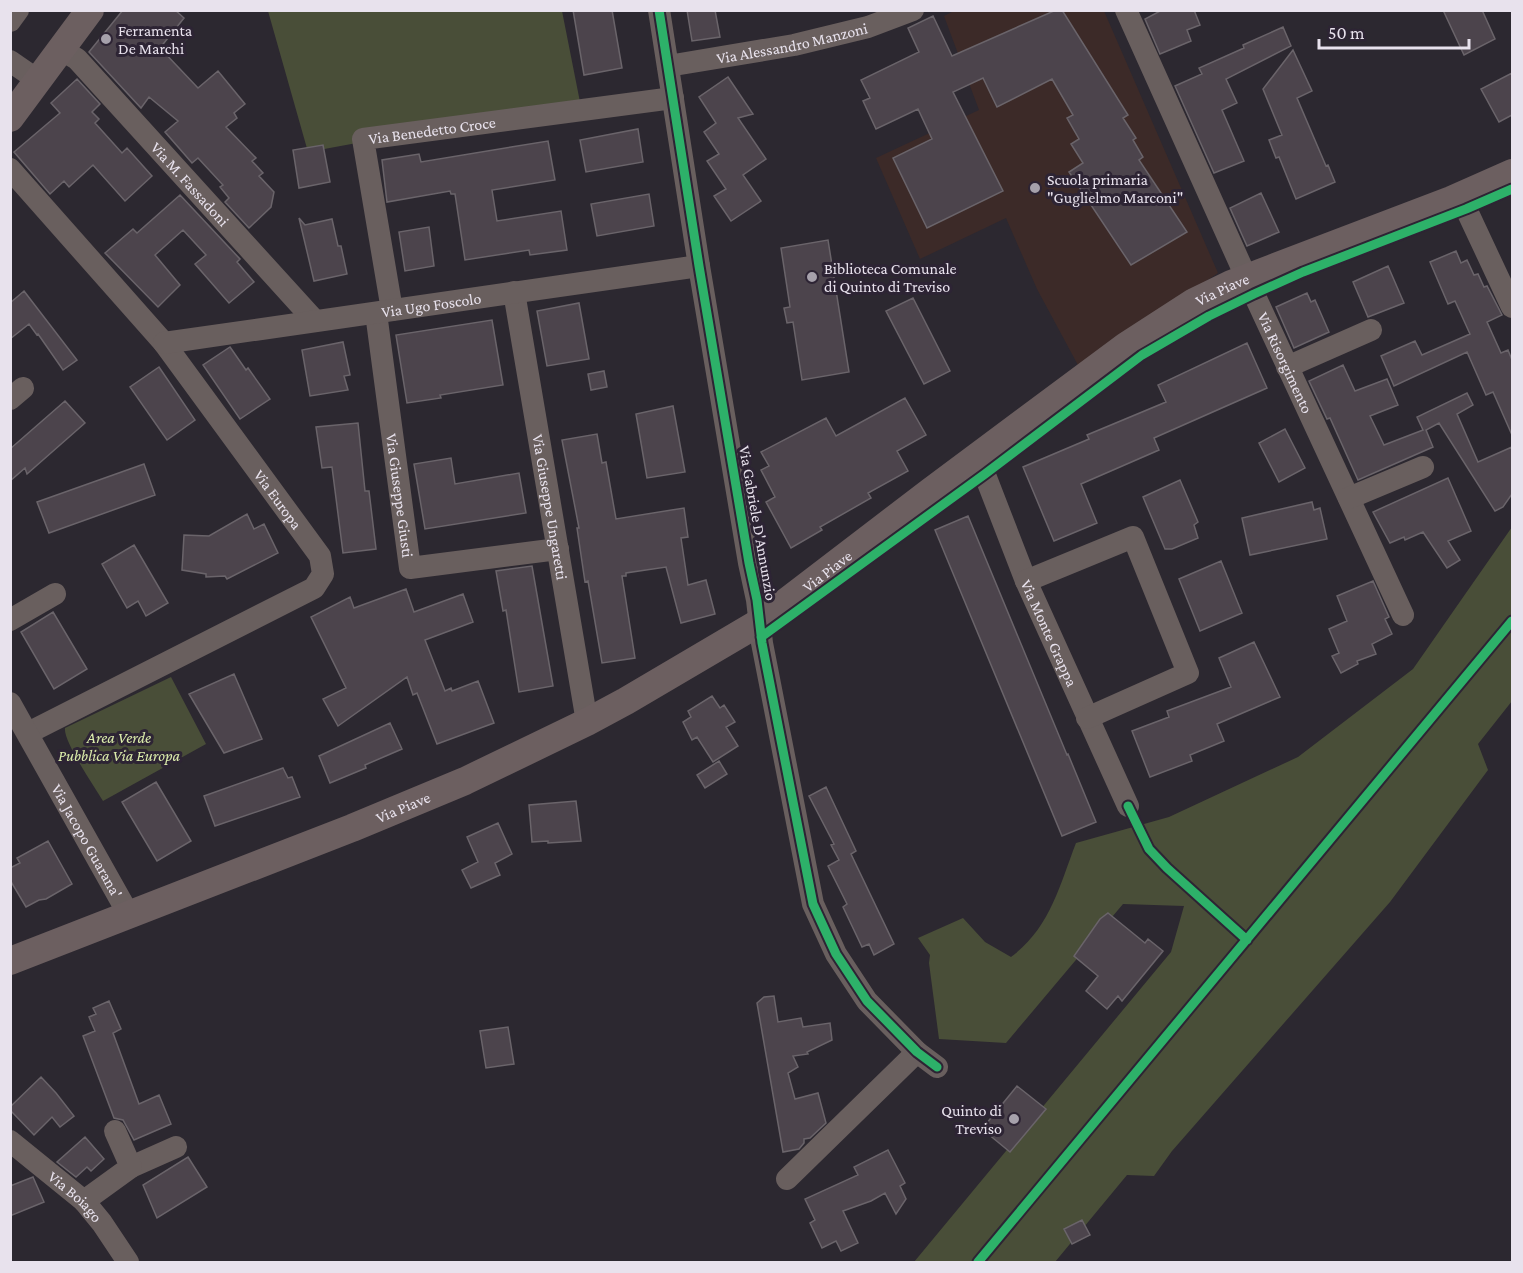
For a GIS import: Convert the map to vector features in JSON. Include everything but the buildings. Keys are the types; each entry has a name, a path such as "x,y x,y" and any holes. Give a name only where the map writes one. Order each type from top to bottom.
{"main road":[{"path":"10,118 90,10"},
{"name":"Via Piave","path":"10,961 352,828 465,781 587,722 760,622 1126,346 1194,302 1512,173"}],"street":[{"path":"10,21 18,10"},
{"name":"Via Gabriele D'Annunzio","path":"659,10 762,643 813,904 836,954 867,1001 917,1052 937,1067"},
{"name":"Via Alessandro Manzoni","path":"668,66 794,45 868,27 913,10"},
{"name":"Via Risorgimento","path":"1126,10 1287,367 1403,615"},
{"name":"Via M. Fassadoni","path":"62,50 76,59 315,321"},
{"path":"10,61 39,81"},
{"name":"Via Benedetto Croce","path":"384,312 363,138 673,98"},
{"name":"Via Europa","path":"10,169 164,344 320,556 323,574 314,588 28,733"},
{"path":"1460,196 1512,307"},
{"name":"Via Ugo Foscolo","path":"164,344 699,266"},
{"name":"Via Giuseppe Ungaretti","path":"514,292 587,722"},
{"name":"Via Giuseppe Giusti","path":"384,312 410,568 558,549"},
{"path":"1287,367 1371,330"},
{"name":"Via Monte Grappa","path":"978,457 1026,581 1086,718 1128,806"},
{"path":"1349,498 1423,467"},
{"path":"1026,581 1133,537 1188,673 1086,718"},
{"path":"10,620 55,594"},
{"name":"Via Jacopo Guarana'","path":"10,703 129,915"},
{"path":"787,1179 917,1052"},
{"path":"115,1131 131,1167"},
{"name":"Via Boiago","path":"10,1141 84,1201 102,1223 128,1263"},
{"path":"84,1201 131,1167 176,1147"}],"shaded area":[{"name":"Scuola primaria \"Guglielmo Marconi\"","path":"956,10 1104,11 1218,273 1079,367 1037,289 1006,218 920,259 876,158 979,110 944,16"}],"green space":[{"path":"268,11 562,11 580,102 308,152"},
{"path":"1512,527 1512,701 1478,744 1488,770 1390,902 1172,1151 1154,1176 1127,1175 1055,1262 914,1262 1171,952 1184,906 1123,904 1006,1043 939,1039 929,963 930,955 918,938 963,918 985,942 1011,957 1035,933 1052,906 1076,843 1169,817 1298,757 1413,669"},
{"name":"Area Verde Pubblica Via Europa","path":"171,677 206,744 103,801 74,753 65,728"}],"cycle path":[{"path":"659,10 699,266 757,600 762,643 813,904 836,954 867,1001 917,1052 937,1067"},
{"path":"761,637 985,474 1142,355 1209,316 1303,272 1512,189"},
{"path":"978,1262 1512,621"},
{"path":"1128,806 1149,849 1247,940"}],"place":[{"name":"Ferramenta De Marchi","path":"106,39"},
{"name":"Scuola primaria \"Guglielmo Marconi\"","path":"1035,188"},
{"name":"Biblioteca Comunale di Quinto di Treviso","path":"812,277"},
{"name":"Quinto di Treviso","path":"1014,1119"}]}
